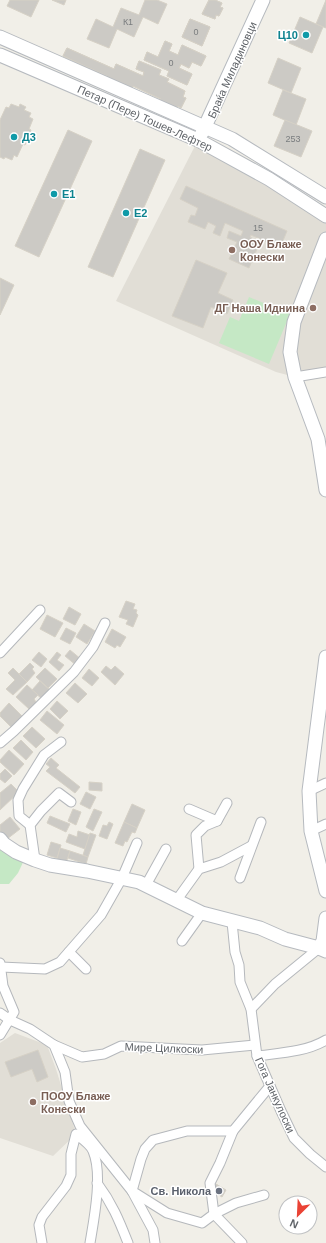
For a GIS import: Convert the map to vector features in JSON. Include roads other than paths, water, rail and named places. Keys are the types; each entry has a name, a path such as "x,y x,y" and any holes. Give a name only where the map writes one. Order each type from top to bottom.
{"street":[{"name":"Браќа Миладиновци","path":"198,140 206,127 263,0"},
{"name":"Петар (Пере) Тошев-Лефтер","path":"0,37 206,127 238,143 326,197"},
{"name":"Петар (Пере) Тошев-Лефтер","path":"0,55 198,140 268,179 326,216"},
{"path":"326,239 294,322 290,352 295,378 318,438 326,490"},
{"path":"295,378 326,372"},
{"path":"0,653 40,610"},
{"path":"0,743 74,672 93,647 105,623"},
{"path":"326,657 322,727 309,791 311,831 323,864 326,891"},
{"path":"35,860 30,825 20,816 18,800 44,755 61,742"},
{"path":"309,791 326,783"},
{"path":"30,825 41,811 59,793 70,802"},
{"path":"199,869 196,835 205,826 217,821 227,803"},
{"path":"189,809 217,821"},
{"path":"240,878 261,822"},
{"path":"311,831 326,824"},
{"path":"0,839 4,844 16,852 35,860 50,865 122,878 146,885 202,913 232,922 260,928 284,939 323,950"},
{"path":"0,1035 14,1012 3,986 0,965 45,969 60,962 101,915 122,878 137,843"},
{"path":"176,900 199,869 221,862 251,846"},
{"path":"146,885 166,849"},
{"path":"182,941 202,913"},
{"path":"323,950 326,918"},
{"name":"Гога Јанкулоски","path":"232,922 235,952 239,965 240,982 251,1009 257,1056 294,1138 326,1167"},
{"path":"251,1009 276,984 323,950"},
{"path":"69,952 86,969"},
{"name":"Мире Цилкоски","path":"0,1013 10,1020 30,1029 54,1045 82,1057 104,1054 121,1046 202,1050 255,1045"},
{"path":"257,1056 293,1051 319,1044 326,1040"},
{"path":"54,1045 65,1072 69,1101 80,1126 95,1148 132,1191 153,1230 155,1243"},
{"path":"242,1243 214,1214 210,1183 233,1131 270,1086"},
{"path":"132,1191 141,1159 152,1140 187,1131 233,1131"},
{"path":"42,1243 39,1225 42,1217 66,1186 71,1175 71,1154 76,1134 95,1148"},
{"path":"90,1243 97,1183 95,1148"},
{"path":"97,1183 109,1199 120,1221 128,1243"},
{"path":"132,1191 167,1213 202,1223 214,1214 236,1203 264,1195"}],"place":[{"name":"Ц10","path":"306,35"},
{"name":"Д3","path":"14,137"},
{"name":"Е1","path":"54,194"},
{"name":"Е2","path":"126,213"},
{"name":"ООУ Блаже Конески","path":"232,250"},
{"name":"ДГ Наша Иднина","path":"313,308"},
{"name":"ПООУ Блаже Конески","path":"33,1102"},
{"name":"Св. Никола","path":"219,1191"}]}
